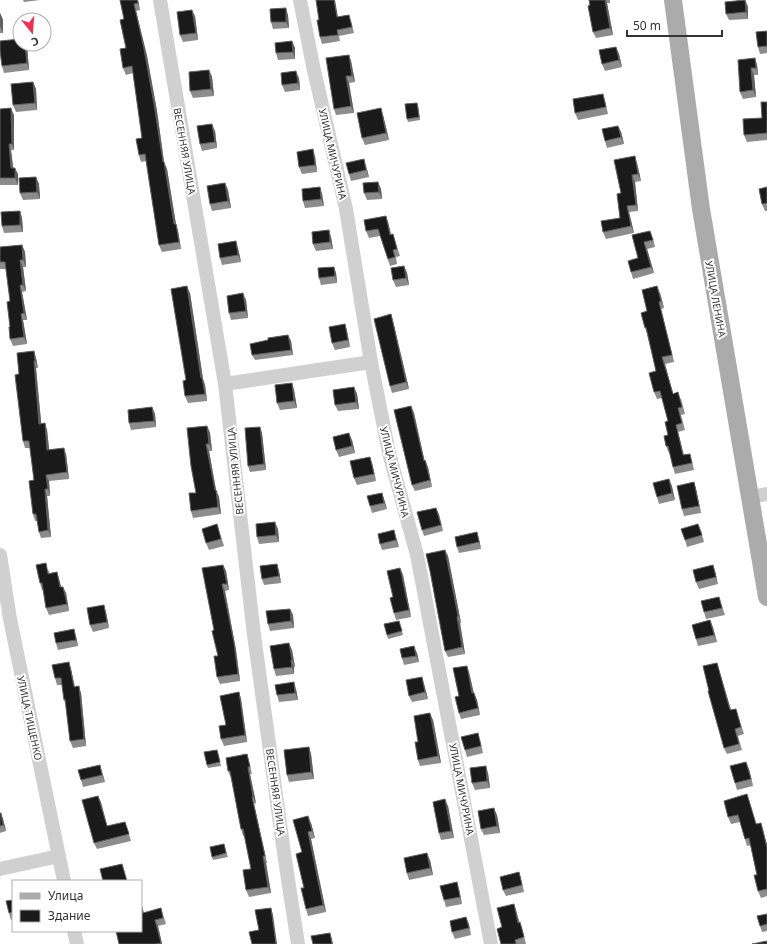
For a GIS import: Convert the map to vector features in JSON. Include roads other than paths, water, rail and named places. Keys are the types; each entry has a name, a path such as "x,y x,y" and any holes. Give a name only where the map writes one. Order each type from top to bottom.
{"main road":[{"name":"УЛИЦА ЛЕНИНА","path":"673,0 701,208 767,597"}],"street":[{"name":"ВЕСЕННЯЯ УЛИЦА","path":"160,0 225,384 255,643 298,944"},
{"name":"УЛИЦА МИЧУРИНА","path":"300,0 313,66 346,209 371,362 389,453 417,555 491,944"},
{"path":"225,384 371,362"},
{"path":"750,497 767,494"},
{"name":"УЛИЦА ТИЩЕНКО","path":"0,555 10,619 64,880"},
{"path":"0,869 59,856"},
{"path":"74,932 77,944"}]}
